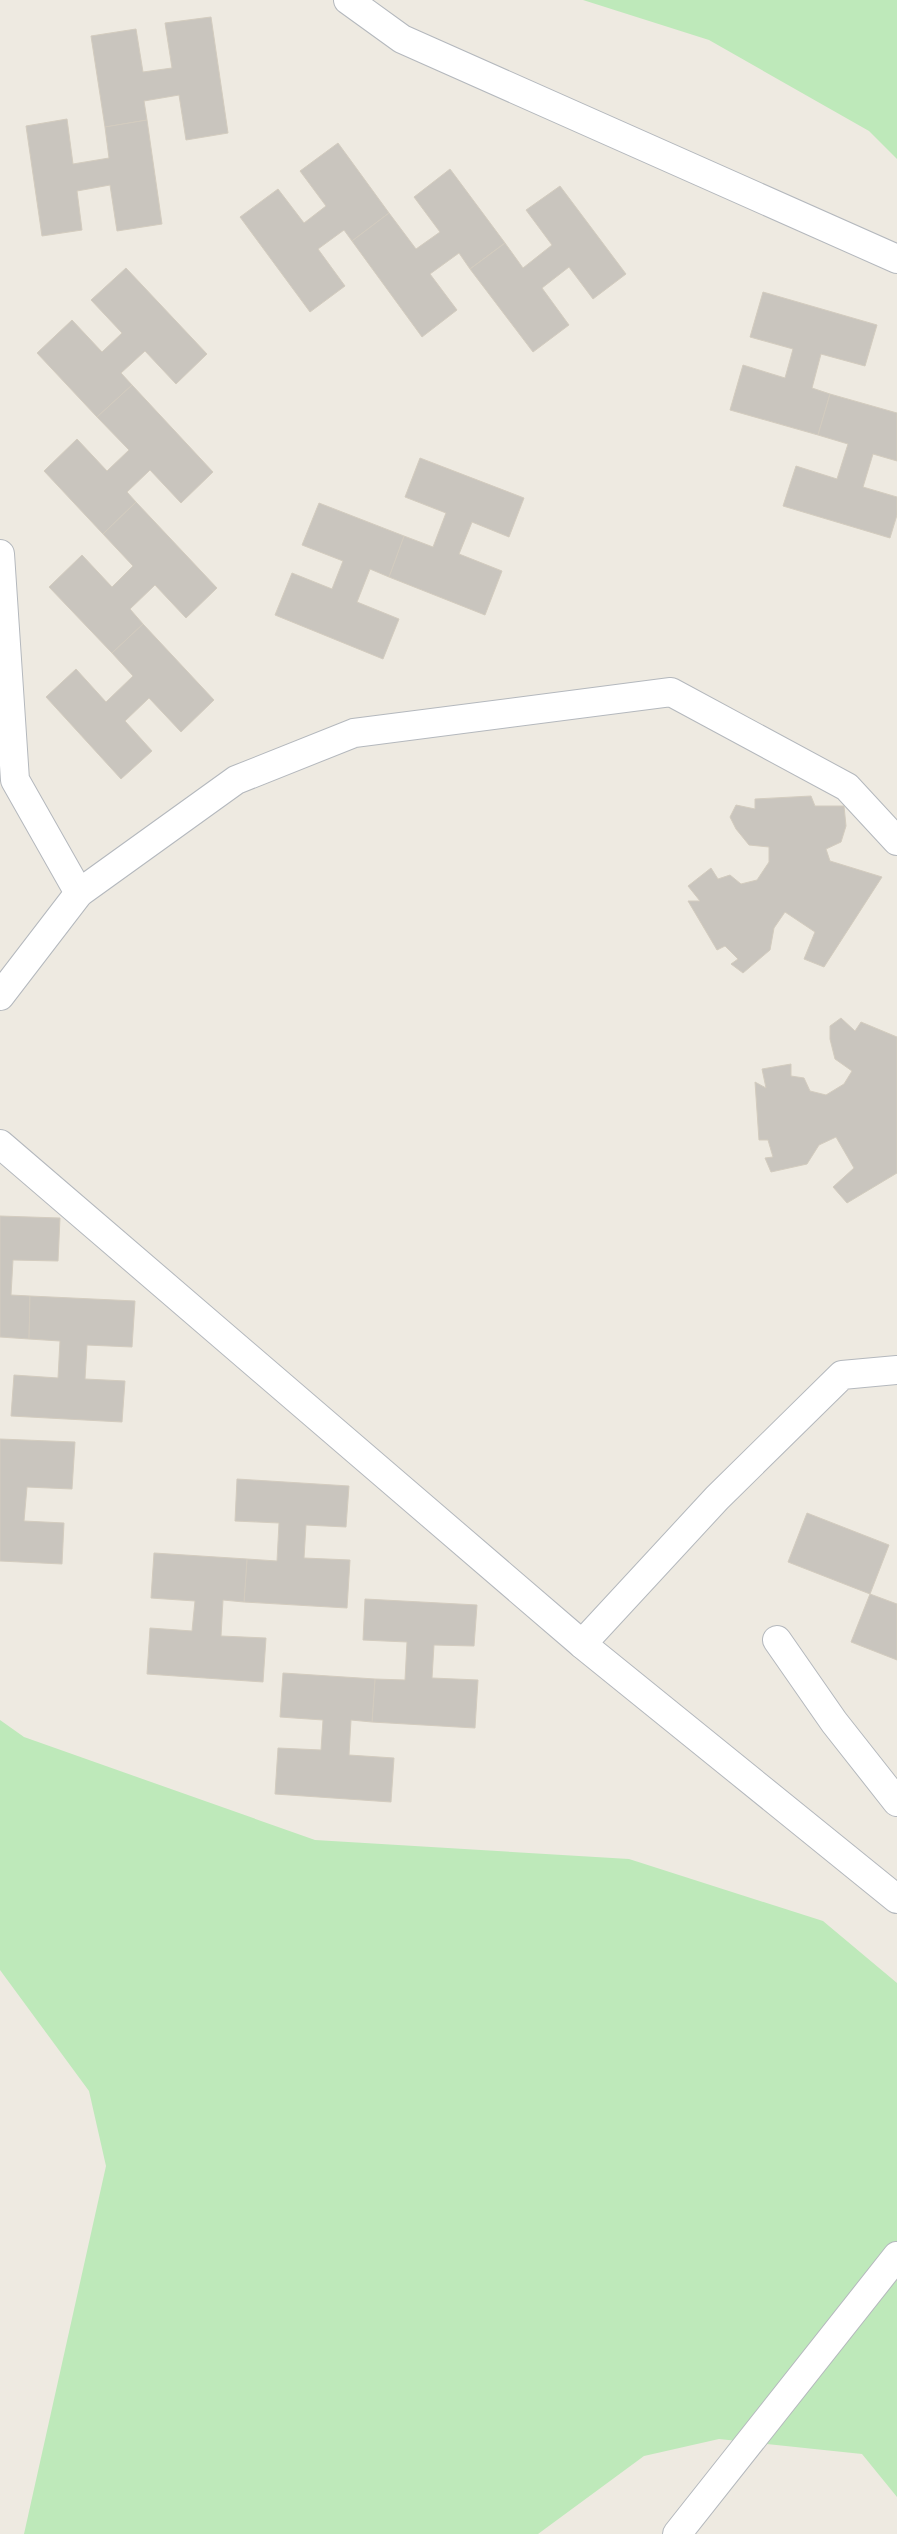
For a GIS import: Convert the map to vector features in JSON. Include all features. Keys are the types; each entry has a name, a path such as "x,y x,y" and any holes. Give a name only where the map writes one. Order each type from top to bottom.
{"street":[{"path":"348,0 402,39 897,259"},
{"path":"0,554 14,780 79,892"},
{"path":"0,996 79,892 236,780 354,733 671,692 847,787 897,842"},
{"path":"0,1144 582,1644 897,1899"},
{"path":"582,1644 717,1498 842,1376 897,1370"},
{"path":"777,1640 834,1722 897,1802"},
{"path":"677,2534 897,2256"}],"green space":[{"path":"583,0 897,0 897,159 869,131 709,40"},
{"path":"0,1720 24,1737 315,1840 629,1859 823,1921 897,1983 897,2497 862,2454 719,2439 644,2456 538,2534 24,2534 106,2166 89,2091 0,1970"}],"building":[{"path":"211,17 228,133 186,140 179,95 144,101 147,120 105,127 91,36 136,29 143,72 172,68 165,23"},
{"path":"67,119 73,164 109,158 105,127 147,120 162,224 117,231 110,185 77,191 82,230 42,236 26,126"},
{"path":"338,143 389,213 352,241 344,230 318,249 345,286 310,312 240,217 278,189 304,223 326,206 300,171"},
{"path":"450,169 505,243 470,269 459,253 430,274 457,310 422,337 352,241 389,213 416,249 440,232 414,197"},
{"path":"560,186 626,274 593,299 569,267 542,288 569,325 533,352 470,269 505,243 523,268 552,245 526,210"},
{"path":"126,268 207,354 176,384 145,351 121,373 132,385 97,417 37,353 72,320 102,352 122,333 91,300"},
{"path":"763,292 877,325 865,366 821,354 812,388 830,394 818,435 730,410 743,365 785,378 793,349 750,337"},
{"path":"132,385 213,472 181,503 150,470 127,492 136,502 103,534 44,471 77,439 107,471 129,450 97,417"},
{"path":"830,394 897,413 897,461 873,454 863,487 897,497 897,515 890,538 783,506 796,466 837,479 848,444 818,435"},
{"path":"420,458 524,498 509,537 472,522 459,554 502,571 485,615 389,577 404,536 433,547 446,513 405,497"},
{"path":"136,502 217,588 186,618 155,585 130,609 143,624 112,653 49,587 82,555 112,587 133,566 103,534"},
{"path":"319,503 404,536 389,577 370,569 357,602 399,619 383,659 275,615 292,573 332,589 343,561 302,545"},
{"path":"143,624 214,700 181,732 149,698 125,721 152,751 121,779 46,697 76,669 106,702 133,676 112,653"},
{"path":"811,796 815,806 844,806 846,826 841,842 826,849 830,861 882,877 824,967 804,959 815,932 785,912 774,928 770,950 743,973 731,964 738,959 725,946 717,950 688,901 700,901 688,886 711,868 718,879 730,875 741,884 757,880 769,862 769,847 749,845 736,829 730,817 736,805 755,809 755,799"},
{"path":"841,1018 855,1031 861,1022 897,1037 897,1173 847,1203 833,1187 854,1168 836,1137 819,1145 807,1164 771,1172 765,1158 773,1157 768,1140 759,1140 755,1082 766,1088 762,1069 791,1064 791,1076 804,1078 810,1091 826,1095 844,1084 852,1071 835,1059 830,1039 830,1026"},
{"path":"0,1216 60,1218 58,1261 13,1260 11,1295 30,1296 29,1339 0,1337"},
{"path":"30,1296 135,1301 132,1347 87,1345 85,1379 125,1381 122,1422 11,1416 14,1375 58,1378 60,1341 29,1339"},
{"path":"0,1439 75,1442 72,1489 27,1487 24,1521 64,1523 62,1564 0,1561"},
{"path":"237,1479 349,1486 346,1527 306,1525 304,1558 350,1560 347,1608 244,1602 247,1559 277,1561 279,1523 235,1521"},
{"path":"807,1513 889,1545 870,1594 788,1562"},
{"path":"154,1553 247,1559 244,1602 223,1600 221,1636 266,1638 263,1682 147,1674 150,1628 192,1631 195,1601 151,1598"},
{"path":"870,1594 897,1604 897,1660 851,1642"},
{"path":"365,1599 477,1605 474,1646 434,1645 432,1678 478,1680 475,1728 372,1722 375,1679 405,1680 407,1642 363,1640"},
{"path":"283,1673 375,1679 372,1722 351,1720 349,1755 394,1758 391,1802 275,1794 278,1748 321,1750 323,1720 280,1717"}]}
